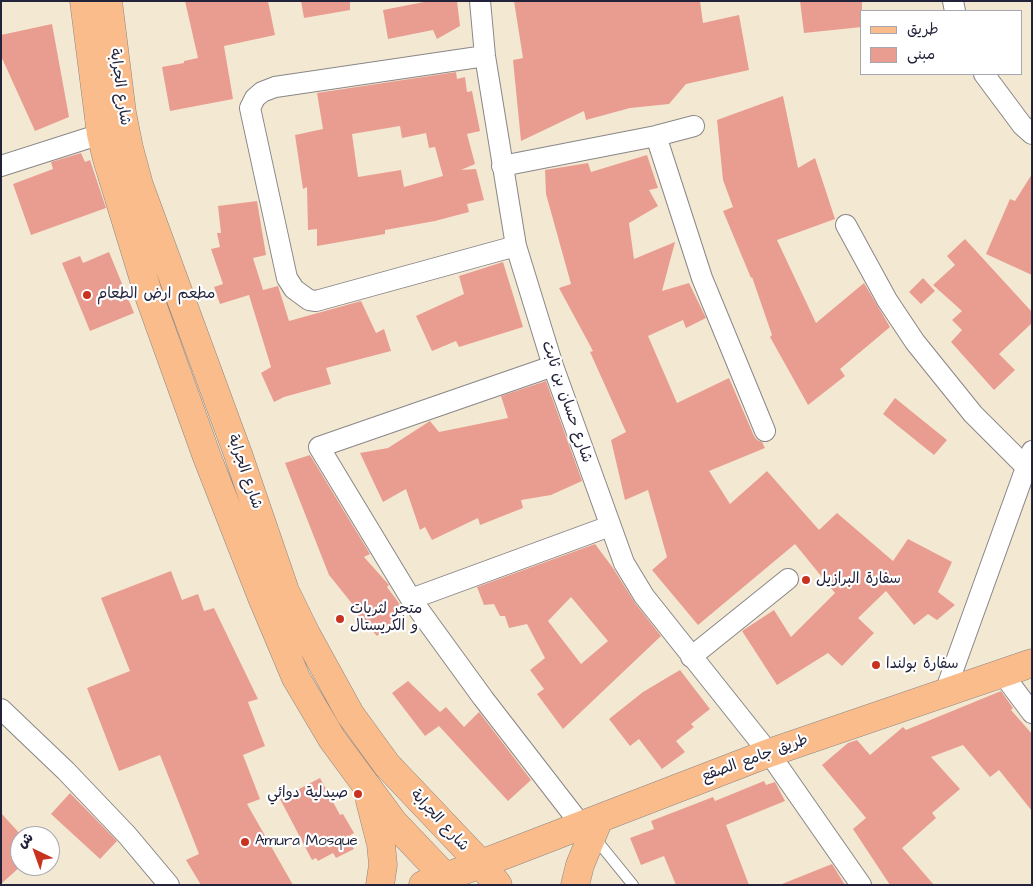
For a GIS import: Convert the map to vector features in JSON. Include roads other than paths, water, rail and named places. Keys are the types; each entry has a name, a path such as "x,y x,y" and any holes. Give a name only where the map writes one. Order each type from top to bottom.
{"main road":[{"name":"شارع الجرابة","path":"84,1 101,134 107,160 148,293 207,457 261,595 296,678 332,739 363,783 440,882"},
{"name":"شارع الجرابة","path":"108,1 122,113 139,185 238,454 284,591 350,714 387,765 489,875"},
{"name":"طريق جامع الصقع","path":"440,882 489,875 591,827 769,753 1032,663"},
{"path":"363,783 374,812 382,844 384,865 380,885"},
{"path":"575,885 591,827"}],"street":[{"name":"شارع حسان بن ثابت","path":"480,1 484,56 516,246 552,366 624,564 644,596 769,753 862,885"},
{"path":"484,56 275,87 262,92 255,98 250,108 287,278 294,288 309,300 316,301 516,246"},
{"path":"985,75 1022,125 1032,134"},
{"path":"502,166 656,136 694,126"},
{"path":"1,166 101,134"},
{"path":"656,136 702,278 765,432"},
{"path":"846,225 887,300 915,342 973,414 1029,459 945,692"},
{"path":"552,366 319,447 411,599 483,698 591,827"},
{"path":"411,599 610,526"},
{"path":"692,657 788,579"},
{"path":"1002,673 1032,713"},
{"path":"1,709 127,835 169,885"}],"lane":[{"path":"591,827 633,885"}],"place":[{"name":"مطعم ارض الطعام","path":"87,295"},
{"name":"سفارة البرازيل","path":"806,580"},
{"name":"متجر لثريات و الكريستال","path":"340,619"},
{"name":"سفارة بولندا","path":"876,665"},
{"name":"صيدلية دوائي","path":"358,794"},
{"name":"Amura Mosque","path":"245,842"}]}
